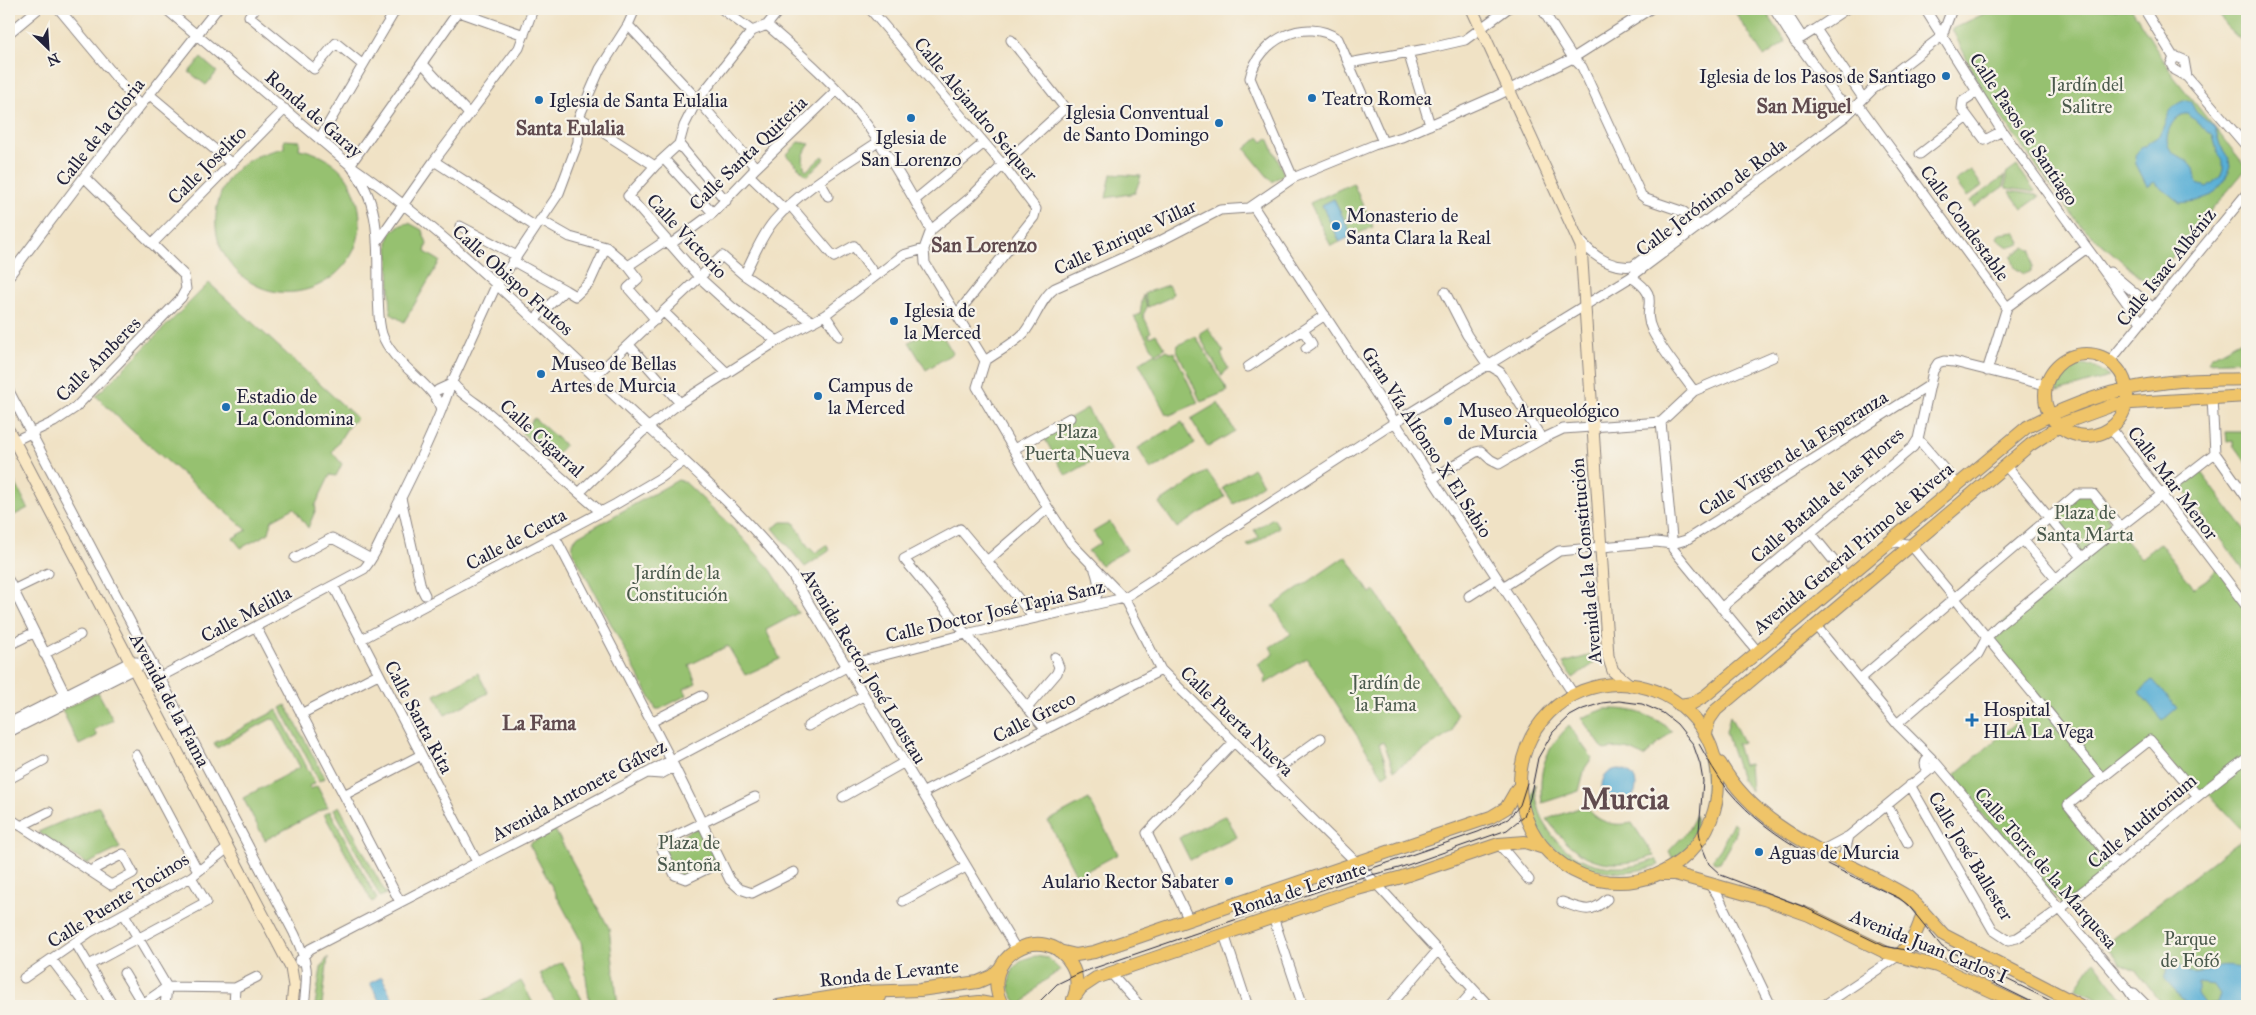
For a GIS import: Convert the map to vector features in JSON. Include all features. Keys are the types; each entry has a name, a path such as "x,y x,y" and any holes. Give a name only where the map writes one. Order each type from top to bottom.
{"main road":[{"name":"Avenida de la Constitución","path":"1472,9 1578,237 1583,261 1609,662 1618,676 1631,686"},
{"path":"2091,354 2110,361 2122,373 2127,389 2126,402 2120,416 2110,427 2095,434 2084,436 2068,432 2055,420 2045,405 2046,385 2055,368 2072,357 2091,354"},
{"path":"2055,420 2127,389 2164,382 2247,379"},
{"path":"2055,420 2126,402 2247,396"},
{"name":"Avenida General Primo de Rivera","path":"1706,734 1707,723 1716,710 2035,442 2055,420"},
{"name":"Avenida General Primo de Rivera","path":"1679,705 1689,704 1701,699 2019,432 2055,420"},
{"name":"Avenida de la Fama","path":"11,436 135,665 143,686 291,968 294,986 292,1006"},
{"path":"1605,686 1631,686 1657,692 1679,705 1706,734 1715,755 1720,793 1716,813 1708,833 1698,847 1682,861 1649,876 1617,880 1596,877 1567,866 1545,849 1535,839 1524,820 1518,803 1517,788 1522,757 1533,733 1553,709 1574,696 1605,686"},
{"name":"Avenida Juan Carlos I","path":"1715,755 1731,781 1756,808 1785,831 1820,852 1907,896 1944,935 2081,1006"},
{"name":"Ronda de Levante","path":"778,1006 864,992 920,990 983,981 992,976 1016,949 1036,944 1046,945 1072,954 1087,954 1496,815 1506,808 1517,788"},
{"name":"Ronda de Levante","path":"1071,1003 1081,988 1090,981 1110,972 1377,883 1499,844 1525,842 1545,849"},
{"name":"Avenida Juan Carlos I","path":"1649,876 1671,874 1767,900 1810,915 1887,953 1937,966 2024,1006"},
{"path":"1898,956 1910,944 1919,927 1923,911"},
{"path":"1059,951 1070,962 1075,974 1076,990 1071,1003"},
{"path":"1000,968 996,986 1002,1006"},
{"path":"851,1006 877,997 920,990"},
{"name":"Ronda de Levante","path":"942,1006 979,1002 1002,1006"}],"street":[{"path":"9,33 38,9"},
{"path":"59,9 140,106"},
{"name":"Ronda de Garay","path":"166,9 320,138 350,165 361,178 370,198 375,216 379,314 383,335 393,356 422,383 437,394 446,397"},
{"name":"Calle de la Gloria","path":"9,276 84,177 217,9"},
{"path":"255,9 249,16 314,69 336,42 362,65"},
{"path":"320,138 396,9"},
{"path":"377,242 434,161 519,48 532,9"},
{"path":"294,558 332,538 371,559 441,411 451,382 482,312 497,285 559,193 578,142 579,117 600,69 628,25 634,9"},
{"path":"722,9 748,30 752,31"},
{"path":"655,166 679,144 691,110 752,31 766,25 780,9"},
{"name":"Calle Alejandro Seiquer","path":"870,9 1003,165 1036,209 1034,217 957,314"},
{"path":"1349,63 1465,40 1507,9"},
{"path":"1542,9 1573,58 1582,66 1641,195 1646,199 1684,212 1696,224"},
{"path":"1253,206 1293,178 1430,125 1573,58 1649,9"},
{"path":"1774,9 1798,40"},
{"path":"1784,9 1802,49 1838,98 1858,103"},
{"path":"1798,40 1846,9"},
{"name":"Calle Pasos de Santiago","path":"1925,9 2002,131 2141,322"},
{"path":"2144,9 2174,58 2171,64 2172,68 2187,77 2247,147"},
{"path":"350,165 423,64 457,10 524,35"},
{"path":"1931,19 1941,22 1952,12"},
{"path":"1942,36 1952,12"},
{"path":"628,25 698,100 756,168"},
{"path":"766,25 837,90 867,125 915,200 931,230"},
{"path":"1816,29 1858,103"},
{"path":"1293,178 1250,78 1258,56 1282,37 1295,31 1323,30 1338,39 1383,142"},
{"name":"Calle Jerónimo de Roda","path":"1374,436 1585,304 1634,271 1858,103 1942,36"},
{"path":"985,360 928,268 924,258 924,249 931,230 971,197 1065,108 1012,40"},
{"path":"1408,52 1430,125"},
{"path":"423,64 469,114"},
{"name":"Calle Santa Quiteria","path":"628,266 662,243 672,244 713,213 756,168 837,90"},
{"path":"1977,92 1961,103 1961,107 1985,140 2002,131"},
{"path":"150,95 232,164"},
{"name":"Calle Condestable","path":"1858,103 2007,307 1987,371"},
{"name":"Calle Joselito","path":"152,244 285,109"},
{"name":"Calle Victorio","path":"579,117 655,166 628,196 700,278 733,308 777,341"},
{"path":"1920,154 1968,117"},
{"path":"744,275 773,222 820,182 878,142"},
{"path":"915,200 984,143"},
{"path":"679,144 726,201"},
{"path":"664,159 713,213"},
{"path":"434,161 538,223 570,237 606,247 628,266 638,279 628,288 656,320"},
{"name":"Calle Obispo Frutos","path":"350,165 404,203 497,285 648,427"},
{"path":"750,176 788,208 834,257 854,246 875,275"},
{"path":"84,177 152,244"},
{"path":"820,182 828,196"},
{"name":"Calle Isaac Albéniz","path":"2110,361 2247,193"},
{"name":"Calle Enrique Villar","path":"985,360 1021,336 1035,318 1048,294 1055,288 1162,240 1220,210 1245,209 1253,206"},
{"name":"Gran Vía Alfonso X El Sabio","path":"1253,206 1574,696"},
{"path":"460,226 575,296 590,282 606,247"},
{"path":"1578,237 1593,253 1603,260 1634,271 1651,300 1649,316 1652,329 1694,391"},
{"name":"Calle Amberes","path":"11,436 31,433 66,414 89,394 181,298 186,289 184,275 152,244"},
{"path":"2007,307 2087,248"},
{"path":"579,493 648,427 680,403 777,341 825,315 875,275 904,255 924,249"},
{"path":"594,377 722,256 744,275 813,322"},
{"name":"Calle Pasos de Santiago","path":"2100,264 2153,308"},
{"path":"534,320 565,290"},
{"path":"1446,292 1463,327 1487,364 1500,372 1542,439"},
{"path":"664,312 727,373"},
{"path":"825,315 839,336"},
{"path":"1248,367 1325,316"},
{"path":"1302,330 1312,344 1306,348"},
{"path":"629,345 680,403"},
{"path":"1758,652 1676,554 1672,544 1661,422 1667,414 1694,391 1772,357"},
{"name":"Calle Puerta Nueva","path":"985,360 978,387 1048,508 1071,543 1124,598 1160,670 1377,883 1489,1006"},
{"name":"Calle Batalla de las Flores","path":"1721,608 1913,447 1918,439 1934,368 1938,363 1948,362 1987,371"},
{"path":"1987,371 2046,385"},
{"path":"441,411 437,394 451,382"},
{"name":"Calle Cigarral","path":"451,382 556,470 601,512"},
{"name":"Calle Virgen de la Esperanza","path":"1672,544 1686,540 1930,385"},
{"path":"446,397 460,390"},
{"name":"Avenida de la Fama","path":"9,391 299,944 301,957 308,976 304,1006"},
{"path":"2212,398 2215,454 2247,498"},
{"path":"1014,449 1070,418"},
{"path":"1432,480 1476,452 1481,451 1499,464 1542,439 1566,429 1661,422"},
{"name":"Avenida Rector José Loustau","path":"648,427 748,524 782,562 1016,949"},
{"name":"Calle Mar Menor","path":"2110,427 2247,608"},
{"name":"Calle Doctor José Tapia Sanz","path":"846,668 870,658 1124,598 1374,436"},
{"path":"1918,439 1958,484"},
{"path":"1897,724 1978,654 1987,637 2056,578 2120,526 2215,454"},
{"name":"Calle de Ceuta","path":"360,640 601,512 662,477 684,461"},
{"path":"2006,466 2082,557"},
{"path":"1860,679 2078,494 2093,494 2120,526"},
{"path":"401,498 421,587 425,595"},
{"path":"987,561 1048,508"},
{"path":"1033,618 960,529 904,559 1045,729"},
{"path":"1811,533 1847,577"},
{"path":"555,537 730,880 740,890 752,893 794,872"},
{"path":"2023,540 2056,578"},
{"path":"1503,587 1559,551 1656,542 1672,544"},
{"path":"1884,546 1898,542 1912,546 2102,778"},
{"name":"Calle Melilla","path":"143,686 362,571 371,559"},
{"path":"1090,606 1098,595 1099,588 1094,568"},
{"path":"11,591 48,573"},
{"path":"1469,596 1497,578"},
{"path":"9,581 11,591 67,698"},
{"name":"Calle Santa Rita","path":"334,586 360,640 477,862"},
{"name":"Calle Torre de la Marquesa","path":"1816,626 1897,724 1923,751 1931,766 1950,779 2058,909 2128,988 2139,996 2147,1006"},
{"path":"256,627 400,902"},
{"path":"9,645 33,633"},
{"path":"44,654 80,635"},
{"path":"9,723 67,698 135,665 145,654 144,647"},
{"path":"1027,708 1059,670 1055,657"},
{"path":"135,665 154,667 166,671 173,670"},
{"name":"Avenida Antonete Gálvez","path":"301,957 326,940 646,773 672,764 846,668"},
{"name":"Calle Greco","path":"922,793 1160,670"},
{"path":"301,714 378,674"},
{"path":"651,722 702,696"},
{"path":"808,726 863,696"},
{"path":"9,732 67,698"},
{"path":"1269,775 1321,738"},
{"path":"2116,864 2068,805 2150,740 2197,795"},
{"path":"1189,920 1147,833 1234,742"},
{"path":"89,965 206,902 195,874 136,755"},
{"path":"344,795 421,756"},
{"name":"Calle Auditorium","path":"2058,909 2116,864 2197,795 2247,758"},
{"path":"9,779 44,760"},
{"path":"843,797 904,763"},
{"path":"1820,852 1849,836 1931,766"},
{"name":"Calle José Ballester","path":"1910,785 1993,930 2008,940 2017,938 2058,909"},
{"path":"722,862 686,879 675,875 662,848 667,840 755,797"},
{"path":"1887,805 1908,843"},
{"path":"21,826 49,812"},
{"path":"9,818 90,871"},
{"path":"1842,862 1849,836"},
{"path":"1499,844 1529,880"},
{"name":"Calle Puente Tocinos","path":"24,978 75,942 195,874 228,848"},
{"path":"903,902 966,867"},
{"path":"1707,883 1717,894 1772,1006"},
{"path":"1562,902 1588,910 1595,908 1607,899"},
{"path":"124,914 167,987 165,1006"},
{"path":"1273,917 1303,1006"},
{"path":"1224,934 1247,1004 1244,1006"},
{"name":"Avenida Antonete Gálvez","path":"308,976 313,955 326,940"},
{"path":"75,942 113,1006"},
{"path":"1390,1006 1438,950"},
{"path":"1823,1006 1898,956"},
{"name":"Avenida de la Fama","path":"294,986 301,957"},
{"path":"52,960 87,1006"},
{"path":"1110,972 1140,1006"},
{"path":"124,973 141,1005 167,987 236,988 257,977"},
{"path":"234,1006 236,988"},
{"name":"Calle Torre de la Marquesa","path":"2128,988 2137,1005"},
{"path":"1460,1006 1474,990"}],"green space":[{"path":"1733,9 1764,9 1786,42 1764,57"},
{"name":"Jardín del Salitre","path":"1994,9 2132,9 2174,77 2247,168 2149,285 2078,223 1983,92 1952,29"},
{"path":"2216,9 2247,9 2247,46 2226,26"},
{"path":"201,58 217,72 206,85 189,72"},
{"path":"1259,137 1263,142 1268,138 1284,174 1272,182 1245,149"},
{"path":"284,140 300,141 299,149 322,156 335,165 350,183 360,215 356,244 343,267 322,283 297,292 270,291 245,278 224,254 216,231 217,206 226,183 233,173 252,159 267,152 284,148"},
{"path":"799,142 810,144 804,157 806,171 823,156 825,159 807,176 786,155"},
{"path":"2017,166 2034,192 2006,188 2006,174"},
{"path":"1971,170 1982,186 1967,197 1955,181"},
{"path":"1111,174 1141,176 1135,193 1106,198"},
{"path":"2004,176 2004,186 1974,207 1970,201"},
{"path":"1353,183 1373,227 1352,236 1334,199 1322,205 1340,242 1331,246 1310,203"},
{"path":"2009,191 2038,195 2039,197 2022,209"},
{"path":"409,223 422,230 427,243 425,252 440,261 404,322 391,314 388,243 394,229"},
{"path":"2015,232 2021,243 2011,247 2005,245 1997,238 1999,234"},
{"path":"2025,247 2032,251 2033,268 2030,272 2024,274 2015,268 2011,256"},
{"name":"Estadio de La Condomina","path":"209,283 357,418 348,427 332,452 342,464 336,476 330,475 315,506 316,509 308,528 294,508 272,520 269,533 241,548 233,538 247,530 128,427 96,396"},
{"path":"1168,285 1173,293 1171,297 1148,307 1144,293"},
{"path":"1143,295 1147,307 1143,315 1151,332 1148,334 1150,337 1156,334 1165,348 1156,354 1157,356 1167,350 1172,353 1174,352 1198,403 1170,415 1166,414 1139,363 1155,353 1134,317 1140,314"},
{"path":"936,325 953,353 926,370 909,342"},
{"path":"1208,328 1224,352 1221,354 1228,368 1222,376 1201,339 1200,333"},
{"path":"1196,337 1228,391 1201,402 1177,350 1178,345"},
{"path":"2247,337 2247,360 2208,362 2212,356"},
{"path":"2080,365 2096,367 2109,377 2057,392 2060,380"},
{"path":"1218,403 1235,431 1208,447 1191,419"},
{"name":"Plaza Puerta Nueva","path":"1087,408 1111,450 1066,476 1042,434"},
{"path":"534,418 565,445 552,460 521,432"},
{"path":"1182,422 1195,444 1151,470 1138,448"},
{"path":"2226,432 2247,432 2247,464 2233,445 2233,440 2227,441"},
{"path":"1253,468 1263,484 1234,504 1223,488"},
{"path":"1207,471 1225,497 1177,528 1159,503"},
{"path":"2200,471 2247,533 2247,574 2181,485"},
{"name":"Jardín de la Constitución","path":"678,480 685,482 739,534 771,570 798,613 766,630 780,659 745,675 728,646 689,665 696,683 684,689 687,695 660,709 656,709 573,552 572,543 578,536"},
{"path":"15,482 28,508 9,518 9,486"},
{"name":"Plaza de Santa Marta","path":"2077,494 2093,494 2116,530 2141,558 2160,543 2194,588 2210,577 2217,568 2247,607 2247,835 2207,793 2200,793 2150,741 2069,805 2116,864 2063,906 1950,779 2040,702 1987,637 2082,557 2049,518"},
{"path":"1273,518 1279,527 1249,547 1247,545 1259,537 1254,530"},
{"path":"782,522 794,522 807,545 815,553 827,545 829,551 805,567 773,528"},
{"path":"1110,522 1127,550 1101,565 1088,551 1101,543 1093,532"},
{"name":"Jardín de la Fama","path":"1346,556 1370,593 1375,591 1457,714 1452,732 1394,770 1383,742 1379,744 1389,772 1383,776 1307,658 1265,684 1266,677 1258,664 1274,654 1270,647 1291,634 1273,606"},
{"path":"1599,653 1592,665 1573,678 1563,663"},
{"path":"478,673 488,693 445,715 435,695"},
{"path":"98,692 113,720 94,730 97,736 79,745 62,710"},
{"path":"286,705 325,778 319,781 281,708"},
{"path":"1605,709 1641,713 1657,720 1672,731 1644,757 1625,749 1604,750 1581,718"},
{"path":"277,710 315,783 309,786 311,789 317,786 328,807 265,840 243,798 300,767 275,720 271,719 217,748 214,743"},
{"path":"1730,716 1743,742 1737,744 1743,765 1749,764 1751,791 1741,779 1726,732"},
{"path":"1569,726 1592,758 1585,768 1579,791 1542,803 1541,780 1545,761 1554,743"},
{"path":"1703,758 1710,774 1711,791 1709,808 1703,825 1707,785"},
{"path":"1535,784 1538,807 1547,827 1559,843 1574,855 1593,863 1613,867 1634,866 1656,859 1659,865 1628,872 1598,870 1584,866 1558,851 1536,828 1529,814"},
{"path":"1089,799 1118,854 1077,876 1048,821"},
{"path":"99,806 120,848 87,864 38,832"},
{"path":"339,806 386,894 380,897 334,809"},
{"path":"1585,806 1595,816 1606,822 1612,824 1632,823 1654,856 1636,861 1606,863 1580,853 1558,833 1547,819"},
{"path":"330,811 377,899 372,902 324,814"},
{"path":"1226,815 1237,837 1190,860 1179,838"},
{"path":"1696,815 1697,837 1673,859 1669,851 1687,832"},
{"path":"1733,822 1736,825 1735,836 1720,862 1715,863 1712,860 1721,848"},
{"name":"Plaza de Santoña","path":"702,823 721,862 686,879 675,875 662,849"},
{"path":"555,830 609,928 618,1006 590,1006 581,941 529,844"},
{"name":"Parque de Fofó","path":"2247,835 2247,1006 2160,1006 2160,1001 2137,971 2120,963 2105,945"},
{"path":"1036,956 1048,958 1060,970 1040,984 1021,1006 1011,991 1009,984 1011,976 1019,963 1027,958"},
{"path":"328,957 322,1005 315,1005 321,968"},
{"path":"2094,961 2128,1006 2113,1006 2076,988"},
{"path":"562,962 585,1005 557,1006 540,974"},
{"path":"521,981 534,1005 475,1006"}],"water":[{"path":"2186,100 2190,101 2196,112 2215,128 2220,145 2229,159 2230,166 2224,182 2212,195 2196,201 2180,203 2154,182 2147,186 2136,164 2135,155 2142,147 2146,147 2148,143 2160,134 2172,109","holes":["2188,114 2213,136 2217,151 2223,161 2220,177 2207,187 2197,184 2192,165 2187,160 2174,154 2168,144 2167,139 2172,123 2180,116"]},
{"path":"1334,199 1352,236 1340,242 1322,205"},
{"path":"2153,680 2177,708 2163,720 2139,692"},
{"path":"1619,769 1626,770 1631,774 1635,779 1635,793 1631,798 1626,802 1619,803 1612,802 1607,798 1603,793 1602,786 1603,779 1607,774 1612,770"},
{"path":"2178,963 2189,972 2197,974 2221,966 2247,969 2247,1006 2186,1006 2185,1002 2164,979 2168,965","holes":["2197,983 2214,985 2220,994 2217,1004 2205,1005 2197,994"]},
{"path":"382,977 393,1000 382,1006 370,983"}],"tram line":[{"path":"1035,1006 1057,984 1080,973 1348,881 1399,868 1507,830 1524,816 1530,798 1538,758 1553,732 1570,716 1583,709 1602,703 1619,701 1642,704 1663,713 1677,724 1693,744 1700,764 1703,781 1699,831 1701,844 1709,864 1721,875 1804,907 1884,946 1939,956 2040,1006"},
{"path":"1699,744 1716,774 1728,790 1765,825 1786,840 1830,865 1899,898 1908,905 1942,947 2061,1006"},
{"path":"1364,871 1478,832 1508,819 1520,805 1527,783"}],"place":[{"name":"Iglesia de los Pasos de Santiago","path":"1946,76"},
{"name":"Teatro Romea","path":"1312,98"},
{"name":"Iglesia de Santa Eulalia","path":"539,100"},
{"name":"Iglesia de San Lorenzo","path":"911,118"},
{"name":"Iglesia Conventual de Santo Domingo","path":"1219,123"},
{"name":"Monasterio de Santa Clara la Real","path":"1336,226"},
{"name":"Iglesia de la Merced","path":"894,321"},
{"name":"Museo de Bellas Artes de Murcia","path":"541,374"},
{"name":"Campus de la Merced","path":"818,396"},
{"name":"Estadio de La Condomina","path":"226,407"},
{"name":"Museo Arqueológico de Murcia","path":"1448,421"},
{"name":"Hospital HLA La Vega","path":"1972,720"},
{"name":"Aguas de Murcia","path":"1759,852"},
{"name":"Aulario Rector Sabater","path":"1229,881"}],"district":[{"name":"San Miguel","path":"1804,106"},
{"name":"Santa Eulalia","path":"570,128"},
{"name":"San Lorenzo","path":"984,245"},
{"name":"La Fama","path":"539,723"},
{"name":"Murcia","path":"1625,799"}]}
